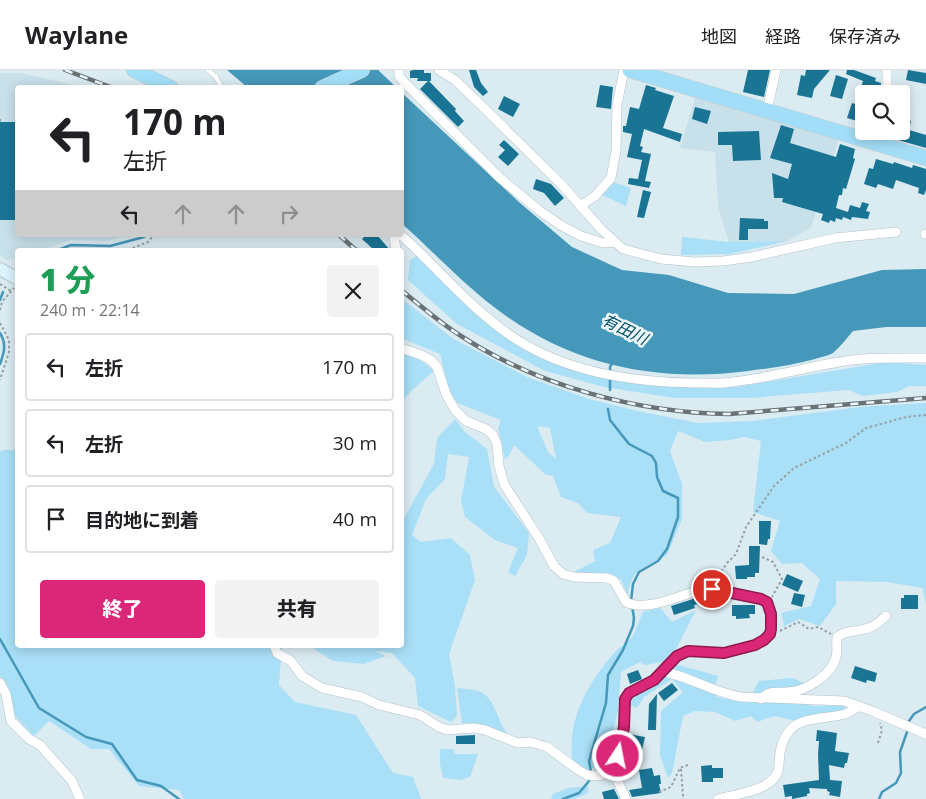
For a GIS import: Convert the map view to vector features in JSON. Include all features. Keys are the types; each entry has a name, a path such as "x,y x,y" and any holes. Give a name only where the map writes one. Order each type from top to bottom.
{"highway":[{"path":"134,70 165,85"},
{"path":"329,85 362,70"},
{"path":"630,70 766,111 870,137 926,158"}],"main road":[{"path":"0,269 15,277"}],"street":[{"path":"399,70 399,76 404,82 500,178 540,211 581,236 602,243 614,242"},
{"path":"439,70 456,80 485,108 561,184 614,242 623,249 637,254 661,259 695,262 723,261 752,257 835,238 896,232"},
{"path":"580,206 595,196 611,178 616,151 617,105 624,70"},
{"path":"766,111 776,70"},
{"path":"887,70 888,85"},
{"path":"403,237 488,318 520,341 562,361 603,373 676,383 730,383 841,362 878,358 926,358"},
{"path":"404,349 431,360 437,367 446,394 455,410 466,421 486,429 493,435 497,444 499,466 504,484 540,540 554,566 563,574 574,577 608,578 614,582 626,602 636,605 650,605 702,590 712,589 761,599 767,602 771,614 770,634 764,640 755,645 724,653 688,651 677,656 654,680 629,693 625,699 624,727 618,756 617,773 618,782 626,799"},
{"path":"761,699 771,692 800,690 820,678 832,668 837,655 837,637 847,632 866,629 876,625 886,616"},
{"path":"276,648 278,653 291,662 302,676 322,688 362,697 378,705 420,715 447,730 474,728 485,730 518,743 530,742 547,747 577,770 592,775 608,774 618,756"},
{"path":"666,668 670,673 725,694 761,699 844,701 926,734"},
{"path":"0,683 6,694 11,721 29,739 40,745 66,774 72,781 80,799"},
{"path":"718,799 760,788 773,781 778,770 778,756 782,742 790,729 807,720 842,715 858,707"}],"lane":[{"path":"208,70 216,77 220,85"}],"path":[{"path":"133,248 148,242 152,237"},
{"path":"0,284 11,291"},
{"path":"0,310 2,302 15,287"},
{"path":"0,323 9,340 9,352 0,380"},
{"path":"712,589 727,563 736,554 746,527 774,486 794,468 846,443 866,428 906,417 926,416"},
{"path":"762,556 774,562 782,579 773,597 767,602"},
{"path":"770,634 784,630 798,622 809,629 818,627 837,637"},
{"path":"872,711 880,722 882,730 878,743"},
{"path":"659,792 671,787 680,768 688,765"},
{"path":"680,768 682,799"}],"shaded area":[{"path":"0,73 21,73 73,85 15,85 15,237 125,237 106,241 71,240 46,248 15,248 15,258 7,260 0,256"},
{"path":"696,95 839,138 811,228 787,241 729,242 718,207 715,152 680,148"},
{"path":"613,182 631,188 626,206 602,195"},
{"path":"682,237 729,242 787,241 730,254 681,255"},
{"path":"416,256 483,319 517,344 604,378 671,387 736,387 886,362 926,365 926,386 909,386 897,392 863,396 848,390 751,398 675,398 604,387 545,371 457,324 408,280 410,260"},
{"path":"404,300 452,338 527,377 589,399 642,412 699,423 753,421 860,407 926,403 926,605 923,588 887,582 836,581 836,604 820,626 799,619 784,626 781,613 811,606 820,579 802,563 782,564 771,551 780,521 753,512 761,441 744,437 705,442 678,431 670,451 682,484 682,519 667,555 641,569 636,574 629,586 628,595 621,580 611,574 574,572 595,561 593,550 610,543 621,517 587,513 578,503 561,497 553,476 546,475 514,445 510,454 505,459 498,428 501,420 457,403 449,390 440,354 404,339","holes":["537,426 550,428 556,459 548,452"]},
{"path":"404,355 416,357 434,371 404,399"},
{"path":"455,419 465,432 487,449 494,487 529,533 527,555 515,576 508,572 518,548 495,540 465,517 461,501 469,457 448,454 445,479 426,499 412,535 421,542 451,538 470,555 475,580 449,654 455,686 457,716 451,722 418,706 415,678 392,653 375,651 386,656 364,664 333,661 313,648 404,648 404,519 434,464 437,438"},
{"path":"3,450 15,450 15,648 282,648 279,685 295,702 356,715 393,773 413,777 421,799 184,799 179,790 139,786 109,749 91,749 49,721 34,736 15,716 6,683 0,676 0,452"},
{"path":"660,608 672,622 696,610 676,649 663,662 644,665 640,662 621,672 618,710 607,757 588,772 572,759 573,729 582,701 588,688 605,664 617,650 631,639 643,612"},
{"path":"675,664 718,676 715,688 716,697 750,703 751,695 759,681 792,678 804,683 790,701 814,706 845,705 843,712 796,721 774,716 757,722 751,716 735,721 715,712 695,711 683,716 672,773 668,778 660,755 661,711 683,692 672,679 644,697 637,708 629,705 637,691 656,683"},
{"path":"457,688 476,690 486,696 508,734 481,724 462,723"},
{"path":"440,749 453,749 455,754 478,754 470,777 460,780 443,778 440,764"},
{"path":"588,786 588,793 574,799 551,799 553,794 568,788"}],"water":[{"path":"227,70 378,70 394,85 245,85"},
{"name":"有田川","path":"404,95 520,203 572,247 622,270 669,275 728,293 794,294 882,270 926,269 926,327 886,327 853,331 833,353 782,366 713,374 647,371 614,365 583,356 552,343 523,327 494,307 404,226"}],"building":[{"path":"424,70 424,73 431,73 431,81 429,81 456,109 455,111 464,121 458,127 420,89 428,81 417,81 418,78 410,78 410,71"},
{"path":"469,70 476,70 481,83 488,92 483,96 474,87"},
{"path":"748,70 770,70 764,97 743,92"},
{"path":"806,70 830,70 814,89 812,98 797,95 801,75 805,76"},
{"path":"847,70 854,70 876,78 875,81 881,83 881,85 862,85 863,81 846,74"},
{"path":"908,70 926,73 926,84 906,80"},
{"path":"836,75 848,79 842,99 830,96"},
{"path":"600,85 613,87 611,109 596,107"},
{"path":"646,85 674,96 663,128 682,134 680,142 644,129 640,146 643,147 641,152 651,154 645,181 651,182 649,188 628,184 629,178 638,179 642,160 627,157 632,134 623,132 623,126 626,126 630,107 639,109"},
{"path":"504,96 520,104 513,117 498,109"},
{"path":"852,103 855,104 855,120 847,118"},
{"path":"695,107 711,111 707,124 692,119"},
{"path":"0,122 15,122 15,220 0,220"},
{"path":"781,125 794,129 790,143 836,157 840,144 855,149 853,158 855,159 846,189 843,188 842,195 839,195 836,208 848,212 850,205 860,208 862,202 869,204 866,211 870,212 868,219 852,217 851,220 843,217 842,220 836,218 835,222 830,220 829,223 821,220 823,214 782,202 783,198 774,198 772,173 788,179 792,164 770,158"},
{"path":"910,130 926,135 926,148 898,140 910,140"},
{"path":"759,131 761,160 733,161 732,145 718,145 718,132"},
{"path":"504,140 519,154 508,166 498,157 505,150 499,145"},
{"path":"876,159 912,168 913,165 926,169 926,190 924,195 918,193 919,188 896,180 893,189 878,184 876,188 864,184 869,168 873,169"},
{"path":"536,179 551,184 564,198 555,206 544,193 533,189"},
{"path":"643,190 651,192 644,218 637,217"},
{"path":"740,218 764,219 764,221 768,221 768,229 748,229 748,240 739,240"},
{"path":"364,237 379,237 388,248 372,248 362,239"},
{"path":"759,521 771,521 770,539 768,539 767,545 759,544"},
{"path":"749,546 760,546 759,573 755,573 755,577 736,579 735,566 749,565"},
{"path":"787,574 803,581 798,592 782,585"},
{"path":"794,593 805,595 802,607 791,604"},
{"path":"904,595 918,595 918,609 901,609 901,598 904,598"},
{"path":"696,598 698,604 694,605 695,608 674,615 671,606"},
{"path":"732,605 755,605 755,614 749,614 750,618 736,619 736,616 732,616"},
{"path":"855,666 877,673 875,682 867,680 866,683 851,678"},
{"path":"638,670 642,679 630,684 627,674"},
{"path":"672,683 678,690 664,701 658,693"},
{"path":"657,694 656,730 648,730 649,704"},
{"path":"817,730 837,733 835,751 849,753 844,768 829,765 830,780 842,781 840,797 829,795 830,792 827,789 809,788 810,793 807,796 792,799 792,796 785,797 783,785 819,780 819,741 816,741"},
{"path":"629,734 645,737 642,750 627,747"},
{"path":"475,735 475,744 456,744 456,736"},
{"path":"712,765 712,768 723,768 723,778 713,778 713,782 702,782 701,766"},
{"path":"652,768 654,776 660,775 661,793 632,797 629,790 642,788 639,770"},
{"path":"614,789 619,799 604,799 602,792"}],"waterway":[{"path":"63,248 71,245 110,246 144,237"},
{"path":"0,300 3,292"},
{"path":"0,333 4,345 0,364"},
{"path":"610,390 610,367 613,362"},
{"path":"608,409 610,420 629,444 652,456 656,463 657,477 663,491 678,498 678,517 667,549 658,561 639,572 633,584 631,601"},
{"path":"563,799 579,793 589,781 591,772 589,761 606,703 608,675 623,650 633,626 632,606"},
{"path":"0,639 39,708 86,737 112,744 137,780 161,786 179,799"},
{"path":"909,721 914,714 926,707"},
{"path":"879,799 882,792 896,783 901,773 900,752 907,732"}],"railway":[{"path":"65,70 105,85"},
{"path":"341,237 354,248"},
{"path":"404,292 446,326 491,354 556,382 625,402 660,408 729,414 926,398"}],"route":[{"path":"618,756 624,727 625,699 629,693 654,680 677,656 688,651 724,653 755,645 770,634 771,614 767,602 761,599 712,589"}]}
